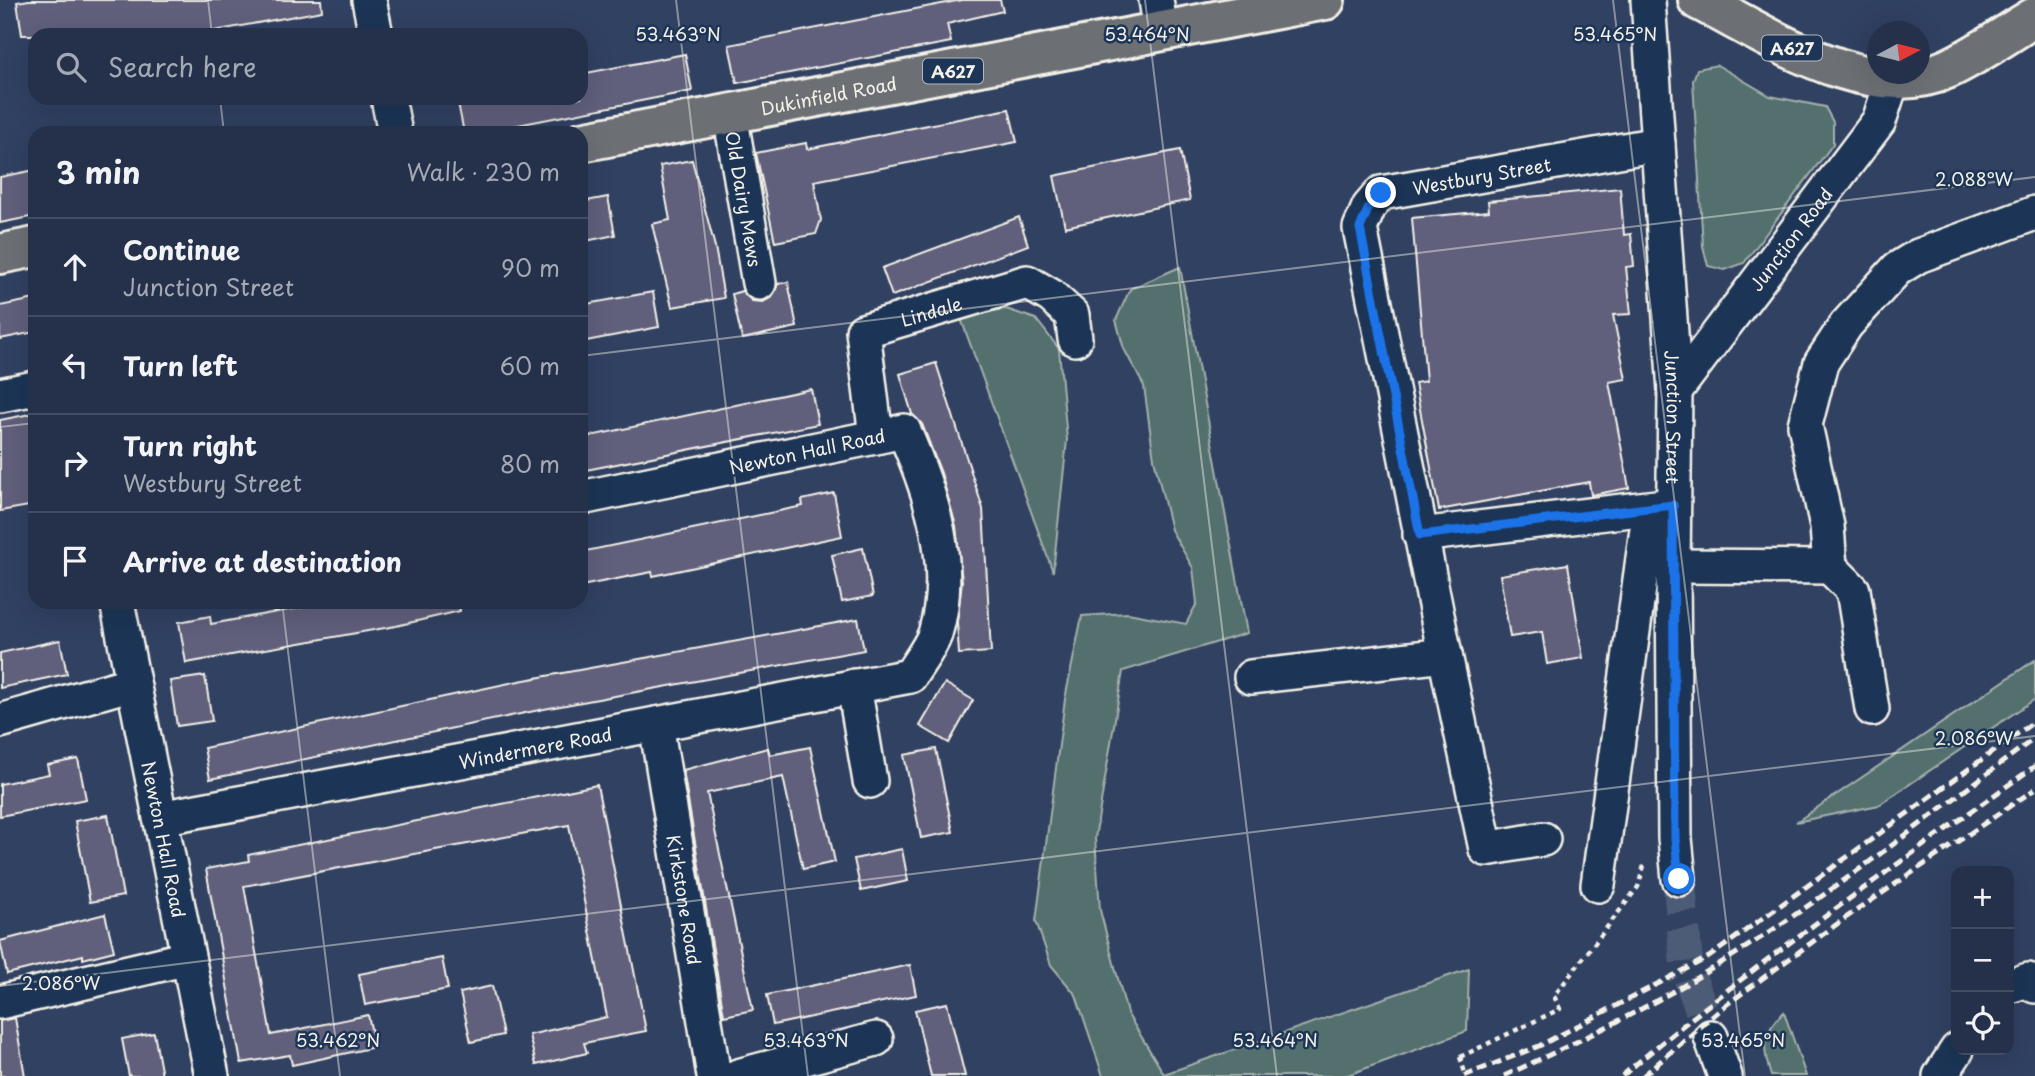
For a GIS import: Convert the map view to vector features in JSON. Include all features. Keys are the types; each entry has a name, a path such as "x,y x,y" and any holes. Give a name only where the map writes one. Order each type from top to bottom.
{"main road":[{"name":"Dukinfield Road","path":"588,141 730,114 1159,16 1325,0"},
{"name":"A627","path":"1698,0 1791,48 1867,77"},
{"name":"A627","path":"1930,73 1946,70 2035,17"},
{"path":"0,254 28,248"}],"street":[{"path":"369,0 375,28"},
{"name":"Junction Street","path":"1648,0 1675,390 1672,566 1675,838 1679,879"},
{"name":"Junction Road","path":"1675,390 1879,121 1891,84"},
{"path":"389,105 394,126"},
{"name":"Old Dairy Mews","path":"730,114 759,283"},
{"name":"Westbury Street","path":"1544,839 1486,849 1442,645 1360,228 1369,207 1381,193 1658,144"},
{"path":"1829,567 1827,526 1805,425 1821,363 1846,325 1897,269 1918,256 2035,213"},
{"name":"Lindale","path":"876,437 863,331 1027,282 1051,296 1072,315 1075,339"},
{"path":"0,395 28,389"},
{"name":"Newton Hall Road","path":"588,497 904,431 932,500 942,559 942,602 934,636 910,676"},
{"path":"1420,535 1673,505"},
{"path":"1598,884 1648,522 1673,505"},
{"path":"1672,566 1829,567 1853,590 1872,709"},
{"name":"Newton Hall Road","path":"118,609 212,1076"},
{"path":"1251,677 1442,645"},
{"name":"Windermere Road","path":"160,818 910,676"},
{"path":"0,720 133,683"},
{"path":"854,686 870,781"},
{"name":"Kirkstone Road","path":"656,724 714,1076"},
{"path":"0,1002 188,958"},
{"path":"2014,984 2028,980 2035,986"},
{"path":"1711,1038 1725,1076"},
{"path":"738,1076 876,1040"},
{"path":"1940,1076 1954,1055"}],"path":[{"path":"1465,1076 1460,1057 1560,1009 1554,996 1638,887"}],"green space":[{"path":"1717,65 1770,96 1825,107 1833,122 1833,144 1744,263 1725,270 1708,266 1703,246 1693,81 1697,69"},
{"path":"1180,267 1247,633 1123,671 1095,838 1100,910 1127,1013 1164,1074 1469,969 1467,1031 1345,1076 1103,1076 1076,995 1051,965 1036,921 1065,699 1082,616 1128,613 1186,624 1197,603 1193,568 1171,530 1154,459 1144,386 1124,349 1116,320 1130,289"},
{"path":"1006,309 1036,319 1059,349 1067,440 1053,572 960,316"},
{"path":"2035,660 2035,699 1879,805 1796,822"},
{"path":"1784,1012 1806,1076 1771,1076 1765,1049 1767,1035"}],"building":[{"path":"321,0 322,11 231,28 28,28 28,35 22,35 17,2"},
{"path":"962,0 1000,0 1003,11 947,24 951,42 737,83 729,45"},
{"path":"685,54 692,91 513,126 463,126 458,105 588,105 588,73"},
{"path":"1009,109 1017,142 814,181 821,220 816,234 775,242 756,153 806,143 807,149"},
{"path":"1180,150 1190,200 1065,227 1054,176"},
{"path":"692,160 715,247 724,298 672,307 652,224 670,220 660,166"},
{"path":"28,171 28,217 0,223 0,177"},
{"path":"1620,188 1624,235 1631,234 1634,266 1626,267 1631,314 1613,315 1626,379 1609,382 1629,488 1591,495 1589,482 1439,510 1415,383 1426,381 1412,218 1489,211 1488,201"},
{"path":"608,197 615,235 588,241 588,201"},
{"path":"1019,217 1028,245 892,296 882,268"},
{"path":"788,282 797,327 742,339 732,294 742,291 752,301 763,302 772,297 778,284"},
{"path":"653,292 659,327 588,341 588,304"},
{"path":"28,300 28,333 0,339 0,306"},
{"path":"936,363 983,509 991,652 959,654 957,622 962,581 956,526 941,473 922,424 912,414 900,374"},
{"path":"811,389 818,424 588,470 588,437"},
{"path":"28,414 28,506 0,511 0,420"},
{"path":"834,493 842,536 653,576 652,572 588,585 588,551 803,506 802,500"},
{"path":"863,548 873,596 842,602 832,555"},
{"path":"1568,564 1583,658 1547,664 1542,632 1510,637 1500,575"},
{"path":"294,609 460,611 396,626 186,663 179,622 210,616 211,624"},
{"path":"858,619 864,650 544,709 210,779 204,748 519,681"},
{"path":"60,640 67,674 0,688 0,653"},
{"path":"205,676 212,721 177,726 170,681"},
{"path":"945,683 973,700 949,743 920,726"},
{"path":"810,747 835,862 803,869 783,777 707,793 753,1010 724,1016 683,770 768,748 770,755"},
{"path":"936,749 953,832 921,838 904,755"},
{"path":"78,759 86,799 0,816 0,784 49,774 47,765"},
{"path":"597,785 646,1031 584,1043 587,1053 536,1065 529,1035 607,1017 569,825 244,886 271,1035 368,1015 375,1047 292,1065 290,1055 241,1063 206,869 249,861 248,855"},
{"path":"108,815 123,896 90,902 75,821"},
{"path":"902,849 908,881 861,891 854,859"},
{"path":"105,914 114,951 83,959 83,955 7,974 0,941"},
{"path":"442,958 448,989 365,1005 359,974"},
{"path":"910,965 916,995 773,1025 767,995"},
{"path":"492,986 503,1035 471,1042 460,993"},
{"path":"947,1003 965,1076 931,1076 915,1010"},
{"path":"15,1018 25,1076 0,1076 0,1021"},
{"path":"154,1033 162,1076 129,1076 122,1039"}],"tunnel":[{"path":"1679,879 1687,969 1711,1037"}],"railway":[{"path":"1464,1076 1539,1046 1709,957 2035,721"},
{"path":"1504,1076 1635,1012 1753,943 1835,887 2035,738"},
{"path":"1622,1076 1773,955 2035,766"},
{"path":"1643,1076 1726,1005 1844,919 2035,789"}],"route":[{"path":"1381,193 1369,207 1360,228 1420,535 1673,505 1675,838 1679,879"}]}
